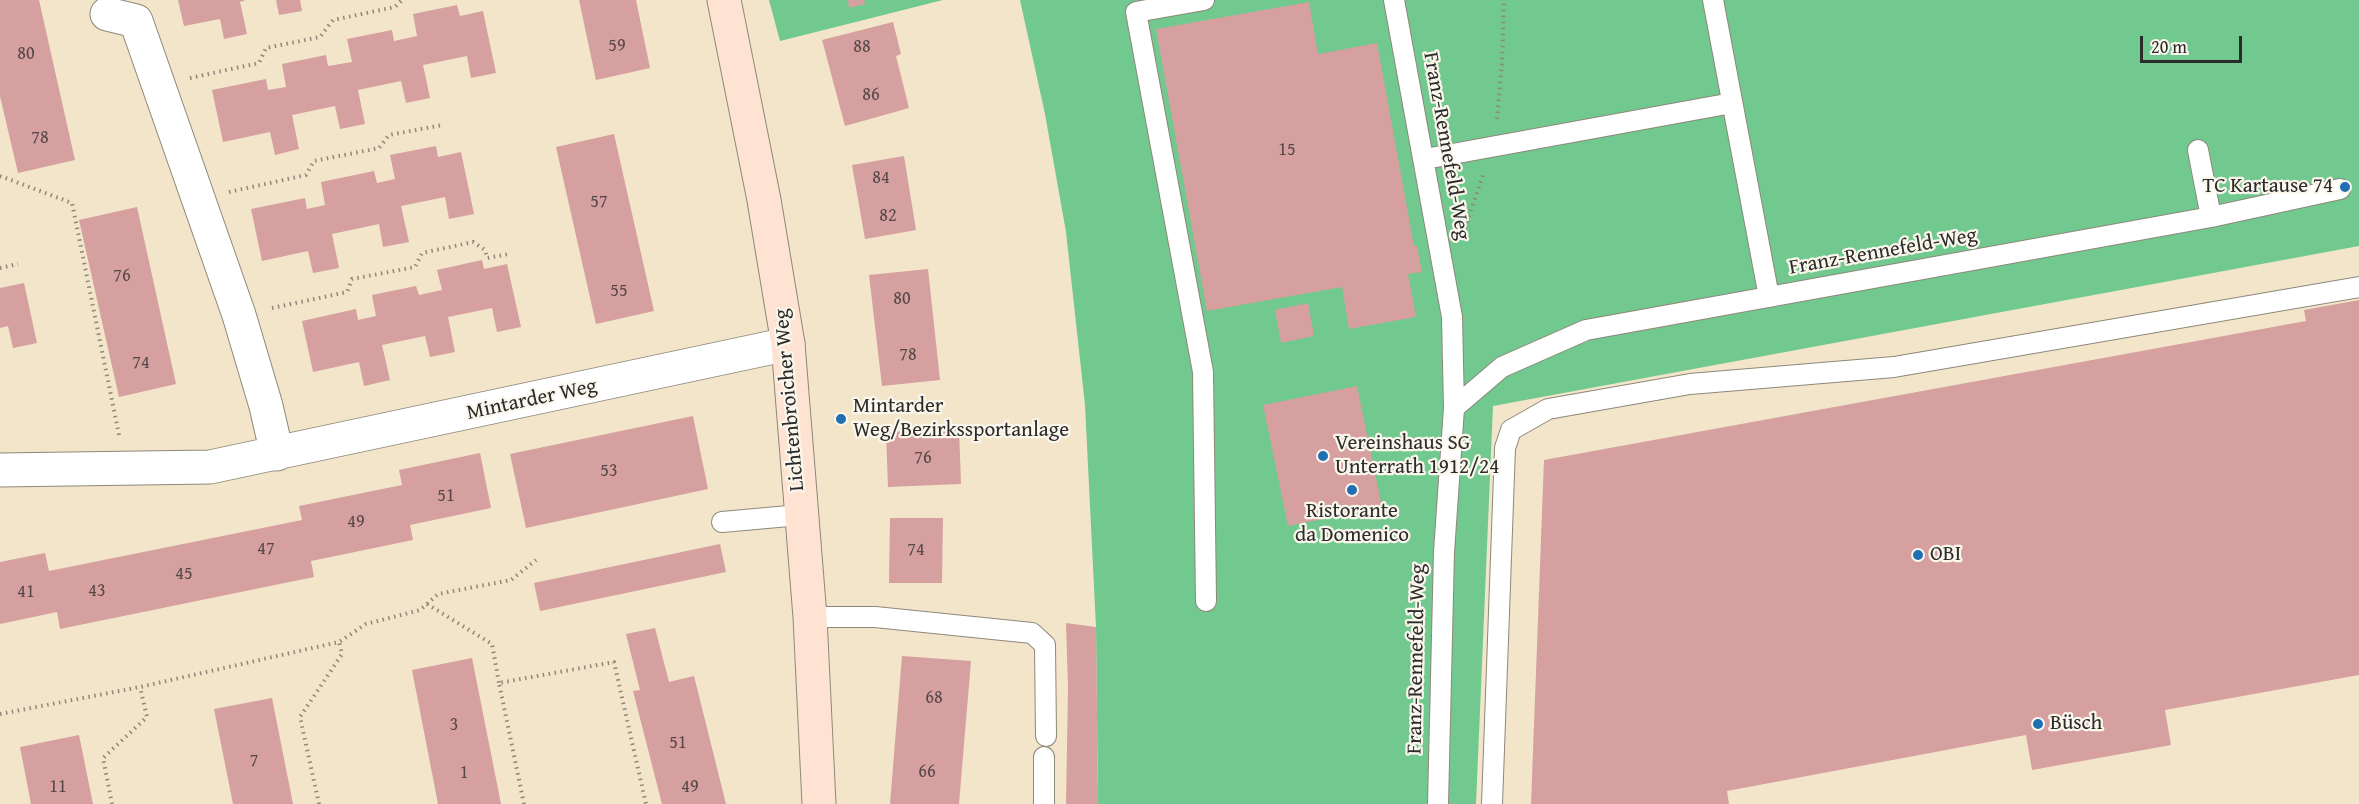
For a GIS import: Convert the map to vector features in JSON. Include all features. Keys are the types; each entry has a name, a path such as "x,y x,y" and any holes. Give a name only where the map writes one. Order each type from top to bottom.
{"street":[{"name":"Lichtenbroicher Weg","path":"724,0 764,200 788,344 800,515 810,616 819,804"},
{"path":"107,14 136,21 239,315 266,406 277,454"},
{"name":"Mintarder Weg","path":"0,470 210,467 788,344"}],"lane":[{"path":"1204,0 1136,12 1203,372 1206,601"},
{"name":"Franz-Rennefeld-Weg","path":"1395,0 1452,317 1454,408 1444,552 1438,804"},
{"path":"1713,0 1769,297"},
{"path":"1425,159 1732,103"},
{"path":"2198,150 2211,217"},
{"name":"Franz-Rennefeld-Weg","path":"1454,408 1502,367 1586,330 2211,217 2340,189"},
{"path":"1492,804 1505,448 1511,430 1548,409 1690,384 1894,367 2359,287"},
{"path":"722,522 800,515"},
{"path":"810,616 875,617 1032,633 1045,645 1046,735"},
{"path":"1044,757 1044,804"}],"path":[{"path":"158,84 259,63 266,48 320,37 333,21 395,7 402,0"},
{"path":"198,199 306,176 314,161 379,148 389,135 443,125"},
{"path":"0,176 72,203 126,468"},
{"path":"239,315 347,292 352,279 415,267 422,253 473,242 485,250 487,258 509,254"},
{"path":"0,268 18,264"},
{"path":"0,714 140,687 339,642 366,624 420,610 438,594 511,580 536,560"},
{"path":"427,604 492,644 524,804"},
{"path":"319,804 300,717 342,654 339,642"},
{"path":"499,683 614,662 646,804"},
{"path":"112,804 103,758 147,717 140,687"}],"green space":[{"path":"769,0 943,0 780,41"},
{"path":"1020,0 2359,0 2359,246 1493,406 1476,804 1098,804 1096,627 1085,405 1066,232 1045,114"}],"building":[{"path":"0,0 39,0 75,160 18,173 0,96"},
{"path":"178,0 246,0 240,2 247,34 224,39 220,19 184,26"},
{"path":"276,0 300,0 302,11 279,15"},
{"path":"579,0 636,0 650,68 596,80"},
{"path":"848,0 864,0 865,4 849,8"},
{"path":"1309,2 1318,54 1377,43 1414,246 1417,246 1422,272 1408,274 1416,317 1349,329 1342,287 1207,311 1156,29"},
{"path":"457,5 460,16 483,11 496,73 471,78 467,56 423,65 430,98 406,103 401,81 358,90 365,124 340,129 335,106 292,115 299,149 275,155 270,132 223,142 212,90 266,79 268,90 286,87 282,64 326,55 328,66 352,62 347,39 392,30 394,41 417,36 413,14"},
{"path":"893,22 901,54 896,56 909,108 845,126 822,40"},
{"path":"614,134 654,311 596,324 556,147"},
{"path":"436,146 438,157 461,152 474,214 449,219 445,197 401,206 409,242 383,247 379,224 332,234 339,268 313,273 308,251 262,261 251,209 305,198 307,209 325,205 321,182 374,171 377,183 395,179 390,155"},
{"path":"904,156 916,230 865,239 852,165"},
{"path":"137,207 176,384 119,397 79,220"},
{"path":"482,260 484,269 507,264 521,327 497,332 492,308 448,317 455,352 430,357 425,336 382,345 390,380 364,386 359,362 313,372 302,321 356,309 358,320 376,316 372,295 416,286 419,295 442,290 437,270"},
{"path":"928,269 940,380 882,386 869,275"},
{"path":"24,283 37,343 13,348 8,326 0,328 0,288"},
{"path":"2359,300 2359,675 2165,710 2171,745 2032,770 2026,735 1727,791 1729,804 1531,804 1544,460 2306,321 2304,310"},
{"path":"1308,303 1314,336 1281,343 1275,310"},
{"name":"Vereinshaus SG Unterrath 1912/24","path":"1357,386 1382,507 1288,526 1263,405"},
{"path":"693,416 708,489 526,528 510,454"},
{"path":"959,429 961,484 888,487 886,432"},
{"path":"480,453 491,508 410,525 413,540 311,561 314,577 60,629 57,612 0,624 0,562 45,553 49,571 302,520 299,506 402,485 399,470"},
{"path":"890,518 943,518 942,583 889,583"},
{"path":"720,544 726,572 540,611 534,583"},
{"path":"1066,623 1096,627 1098,804 1066,804 1068,688"},
{"path":"655,628 669,682 694,676 726,804 662,804 633,691 640,690 626,634"},
{"path":"902,656 971,661 959,804 890,804"},
{"path":"472,658 501,804 438,804 412,670"},
{"path":"272,698 293,804 233,804 214,709"},
{"path":"79,735 93,804 31,804 20,747"}],"place":[{"name":"TC Kartause 74","path":"2345,187"},
{"name":"Mintarder Weg/Bezirkssportanlage","path":"841,419"},
{"name":"Vereinshaus SG Unterrath 1912/24","path":"1323,456"},
{"name":"Ristorante da Domenico","path":"1352,490"},
{"name":"OBI","path":"1918,555"},
{"name":"Büsch","path":"2038,724"}]}
